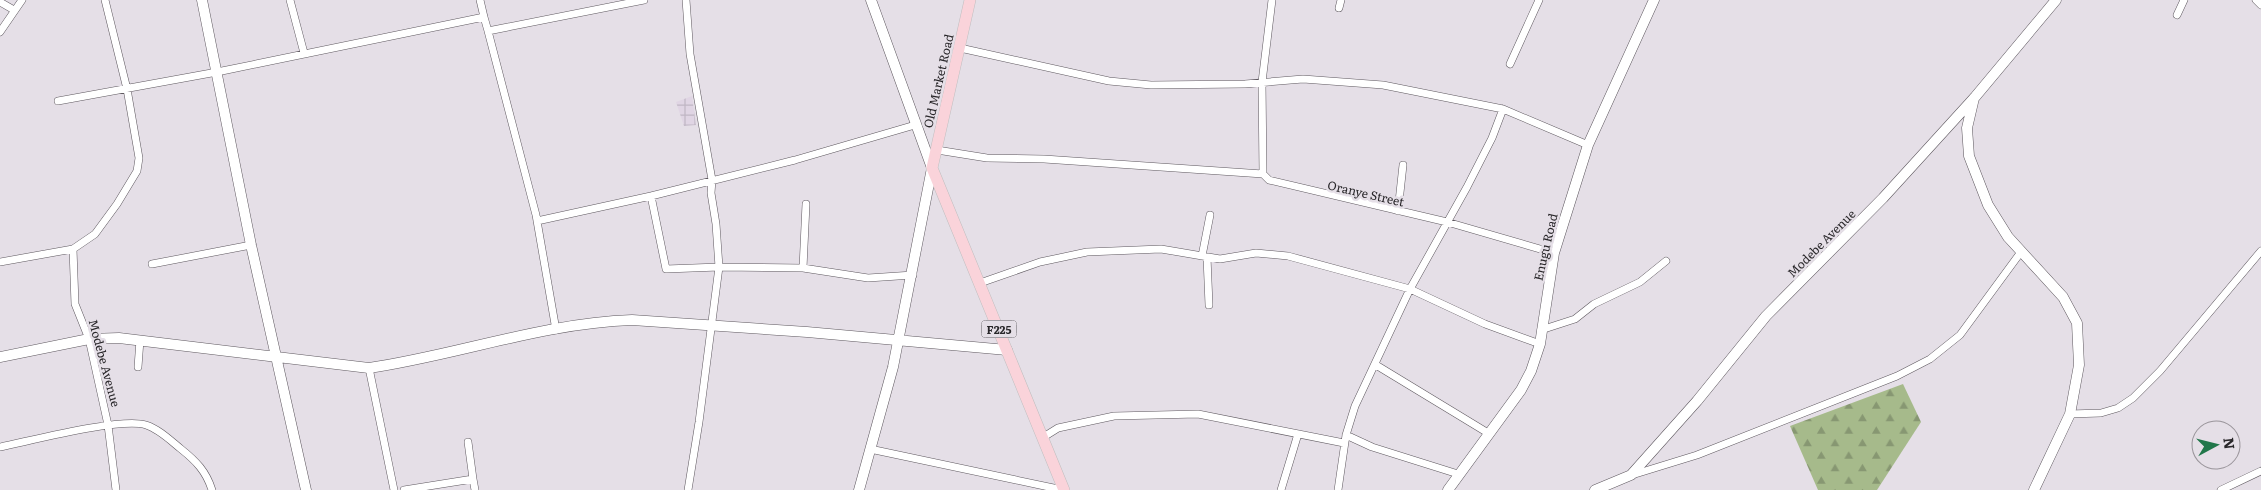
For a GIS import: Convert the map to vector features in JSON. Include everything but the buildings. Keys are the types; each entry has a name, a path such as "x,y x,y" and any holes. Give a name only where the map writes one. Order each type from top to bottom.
{"main road":[{"name":"Old Market Road","path":"932,168 970,0"},
{"name":"F225","path":"932,168 1064,490"}],"street":[{"path":"0,32 22,0"},
{"path":"0,262 73,249 95,234 117,204 137,171 139,158 138,142 127,88 105,0"},
{"path":"202,0 252,245 306,490"},
{"path":"290,0 304,54"},
{"path":"480,0 537,221 556,330"},
{"path":"488,31 644,0"},
{"path":"686,0 690,54 712,180 711,193 716,224 719,266 688,490"},
{"path":"859,490 913,275 932,168 871,0"},
{"path":"937,150 987,158 1044,159 1263,174 1262,82 1272,0"},
{"path":"1339,8 1341,0"},
{"path":"1510,64 1539,0"},
{"name":"Enugu Road","path":"1451,488 1458,474 1521,390 1531,371 1540,344 1554,253 1588,145 1654,0"},
{"name":"Modebe Avenue","path":"1595,490 1631,475 1696,401 1766,316 1882,198 1975,97 2056,0"},
{"path":"2177,14 2184,0"},
{"path":"2256,0 2261,5"},
{"path":"0,2 14,10"},
{"path":"58,101 217,72 484,17"},
{"path":"960,48 1109,81 1151,85 1303,79 1383,86 1503,109 1588,145"},
{"path":"1975,97 1967,128 1970,156 1988,205 2008,237 2062,297 2077,323 2079,365 2070,414 2034,490"},
{"path":"1338,490 1345,439 1355,406 1376,365 1410,289 1492,138 1503,109"},
{"path":"537,221 651,196 796,160 915,125"},
{"path":"1398,211 1403,165"},
{"name":"Oranye Street","path":"1263,174 1269,180 1447,222 1554,253"},
{"path":"651,196 666,269 719,266 803,268 868,278 913,275"},
{"path":"803,268 806,204"},
{"path":"1209,305 1205,256 1210,215"},
{"path":"152,264 252,245"},
{"name":"Modebe Avenue","path":"73,249 75,304 89,339 108,425 116,490"},
{"path":"980,283 1040,262 1087,252 1161,249 1220,259 1256,253 1288,256 1410,289 1485,324 1540,344"},
{"path":"2070,414 2101,412 2118,408 2133,398 2160,371 2261,251"},
{"path":"1631,475 1696,455 1897,376 1930,359 1960,335 2021,252"},
{"path":"1541,330 1575,319 1594,304 1640,282 1666,261"},
{"path":"0,357 89,339 140,340 369,368 408,362 609,320 711,325 1008,350"},
{"path":"138,367 140,340"},
{"path":"1376,365 1488,433"},
{"path":"369,368 394,490"},
{"path":"1042,438 1058,428 1114,416 1198,414 1229,418 1298,434 1345,439 1458,474"},
{"path":"0,447 108,425 134,422 148,425 195,461 206,473 212,490"},
{"path":"1281,490 1298,434"},
{"path":"468,442 475,490"},
{"path":"870,449 1064,490"},
{"path":"2221,490 2261,471"},
{"path":"404,490 473,479"}],"shaded area":[{"path":"692,96 696,125 684,126 676,102"}],"green space":[{"path":"1903,384 1921,422 1877,490 1818,490 1790,426"}]}
